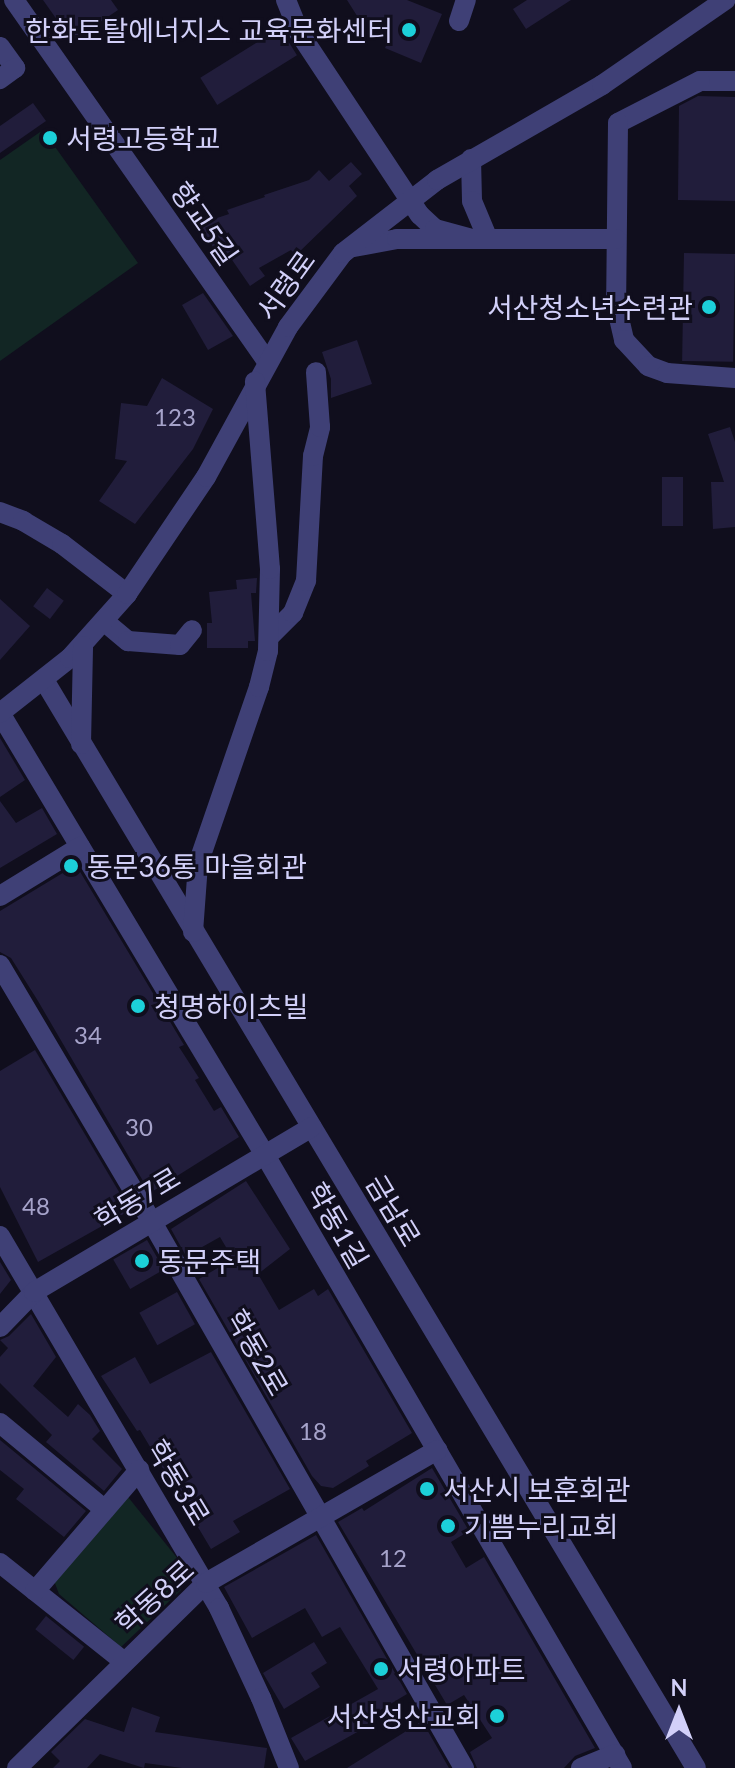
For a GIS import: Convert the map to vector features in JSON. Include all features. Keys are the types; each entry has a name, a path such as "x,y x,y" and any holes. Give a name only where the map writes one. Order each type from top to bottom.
{"street":[{"name":"향교5길","path":"14,0 267,361"},
{"path":"286,0 300,34 420,215 435,229 480,239"},
{"path":"459,21 466,0"},
{"name":"서령로","path":"0,713 83,646 127,594 206,477 255,382 313,288 343,253 409,198 602,85 725,0"},
{"path":"0,47 15,68 0,79"},
{"path":"735,81 700,81 618,123 616,239 616,313 624,340 634,354 648,366 667,373 735,378"},
{"path":"471,159 472,201 480,239"},
{"path":"343,253 360,245 387,239 616,239"},
{"path":"269,637 293,613 306,581 313,456 320,427 316,372"},
{"path":"193,932 198,864 259,687 269,637 270,569 255,382"},
{"path":"0,499 23,521 104,574 127,594"},
{"path":"0,512 23,521"},
{"path":"105,622 128,641 180,645 192,630"},
{"path":"81,744 83,646"},
{"name":"금남로","path":"44,680 696,1768"},
{"name":"학동1길","path":"0,713 265,1155 618,1761"},
{"path":"0,896 80,847"},
{"name":"학동2로","path":"0,965 152,1222 464,1768"},
{"name":"학동7로","path":"0,1327 34,1292 312,1127"},
{"name":"학동3로","path":"0,1236 206,1583 261,1698 289,1768"},
{"path":"0,1423 105,1510"},
{"name":"학동8로","path":"17,1768 206,1583 322,1519 437,1450"},
{"path":"35,1591 139,1470"},
{"path":"0,1563 123,1661"},
{"path":"0,1761 9,1768"},
{"path":"581,1768 618,1761"}],"green space":[{"path":"43,130 138,263 0,361 0,160"},
{"path":"124,1492 186,1569 181,1590 121,1647 59,1594 53,1578"}],"building":[{"path":"43,0 111,0 118,10 72,41"},
{"name":"한화토탈에너지스 교육문화센터","path":"347,0 407,0 442,14 421,63 385,48 392,33 359,19"},
{"path":"527,0 571,0 526,29 513,9"},
{"path":"280,28 297,55 217,105 200,78"},
{"path":"698,96 735,97 735,201 678,200 679,106"},
{"path":"33,103 46,121 0,153 0,126"},
{"path":"351,162 362,174 349,186 357,196 296,255 291,250 259,268 265,276 250,286 228,254 219,257 199,224 229,214 227,210 264,195 309,180 319,170 329,181"},
{"name":"서산청소년수련관","path":"684,253 735,254 733,362 682,361"},
{"path":"203,293 233,336 208,350 182,305"},
{"path":"357,340 372,384 331,398 331,379 322,352"},
{"path":"162,378 213,409 193,449 135,524 99,501 127,461 115,459 121,403 147,406"},
{"path":"730,427 735,442 735,527 713,529 711,482 724,482 708,434"},
{"path":"662,477 683,477 683,526 662,526"},
{"path":"257,578 256,593 251,593 255,641 248,641 248,648 207,648 207,623 212,623 209,592 237,589 236,580"},
{"path":"47,588 64,601 50,619 33,606"},
{"path":"0,599 30,626 0,660"},
{"path":"0,738 25,780 0,797"},
{"path":"0,801 16,823 42,808 57,834 0,868"},
{"path":"76,865 184,1045 179,1047 199,1078 195,1080 214,1111 221,1107 239,1137 150,1193 38,1001 11,958 0,952 0,911"},
{"path":"35,1050 128,1207 127,1212 38,1262 0,1187 0,1071"},
{"path":"246,1181 290,1249 258,1274 279,1310 314,1289 318,1296 328,1289 412,1433 366,1461 369,1466 333,1488 321,1486 312,1476 199,1279 233,1259 220,1237 186,1256 171,1229"},
{"name":"동문주택","path":"147,1240 164,1269 130,1289 113,1260"},
{"path":"0,1262 11,1280 0,1294"},
{"path":"177,1292 195,1324 157,1345 139,1313"},
{"path":"31,1314 56,1357 33,1386 68,1417 78,1404 90,1415 100,1431 92,1439 122,1469 104,1491 46,1442 52,1435 0,1383 0,1357 8,1348 0,1340 9,1336"},
{"path":"211,1352 290,1489 233,1521 240,1532 211,1549 140,1430 137,1431 101,1376 135,1357 150,1384"},
{"path":"0,1440 86,1511 64,1537 16,1499 24,1489 0,1470"},
{"path":"432,1468 469,1531 451,1542 466,1568 484,1557 595,1748 575,1756 564,1768 477,1768 470,1752 492,1738 464,1695 447,1705 338,1522 362,1508 364,1511"},
{"path":"316,1535 407,1694 367,1718 370,1725 305,1761 291,1738 378,1689 340,1627 322,1637 305,1608 252,1638 224,1587"},
{"path":"46,1616 84,1647 73,1660 35,1629"},
{"path":"314,1642 327,1663 311,1673 320,1687 284,1709 263,1673"},
{"path":"132,1707 160,1717 155,1732 267,1748 264,1768 182,1768 145,1763 144,1768 100,1754 87,1768 53,1768 60,1761 51,1752 85,1719 124,1732"},
{"path":"422,1721 449,1768 347,1768 416,1725"}],"place":[{"name":"한화토탈에너지스 교육문화센터","path":"409,30"},
{"name":"서령고등학교","path":"50,138"},
{"name":"서산청소년수련관","path":"709,307"},
{"name":"동문36통 마을회관","path":"71,866"},
{"name":"청명하이츠빌","path":"138,1006"},
{"name":"동문주택","path":"142,1261"},
{"name":"서산시 보훈회관","path":"427,1489"},
{"name":"기쁨누리교회","path":"448,1526"},
{"name":"서령아파트","path":"381,1669"},
{"name":"서산성산교회","path":"497,1716"}]}
